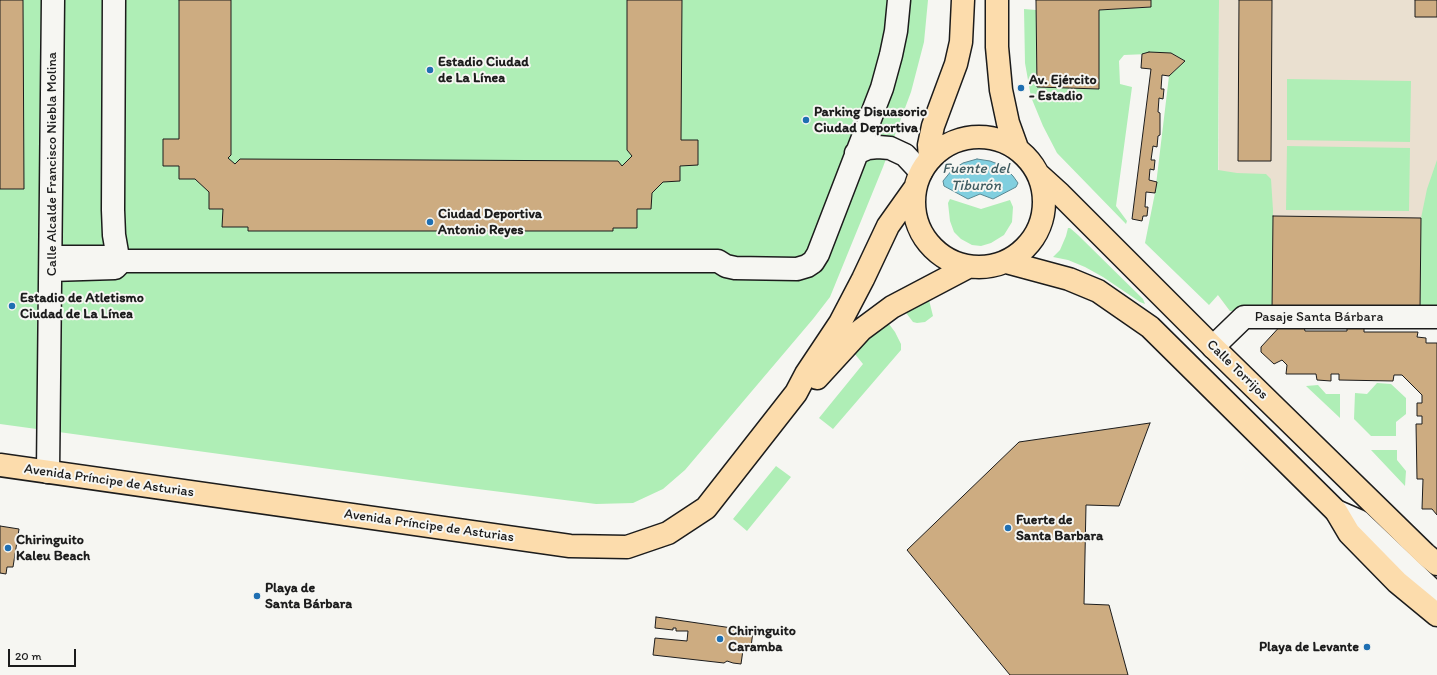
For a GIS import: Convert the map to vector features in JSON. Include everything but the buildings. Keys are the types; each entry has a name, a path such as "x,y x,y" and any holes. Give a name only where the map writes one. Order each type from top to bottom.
{"main road":[{"path":"922,173 943,148 959,139 974,136 1002,140 1017,148 1031,161 1039,175 1044,192 1044,213 1039,229 1032,241 1023,251 1006,262 989,267 968,267 948,260 934,250 924,237 918,224 914,209 922,173 929,145 933,126 956,64 961,42 963,0"},
{"path":"997,0 997,47 1001,90 1008,123 1017,148"},
{"name":"Avenida Príncipe de Asturias","path":"0,465 570,546 627,547 668,533 706,508 796,393 806,374 840,323 863,280 888,226 922,173"},
{"name":"Calle Torrijos","path":"1039,175 1060,194 1213,347 1437,564"},
{"path":"1006,262 1069,279 1098,291 1150,327 1336,511 1349,533 1397,582 1437,615"},
{"name":"Avenida Príncipe de Asturias","path":"796,393 815,380 861,330 892,307 968,267"}],"street":[{"name":"Calle Alcalde Francisco Niebla Molina","path":"48,472 53,0"},
{"path":"114,0 113,210 114,234 120,260"},
{"path":"51,263 113,257 120,260 718,261 726,266 735,268 797,268 806,266 813,262 818,254 882,88 896,31 899,0"},
{"path":"856,153 868,148 890,148 905,155 922,173"},
{"name":"Pasaje Santa Bárbara","path":"1213,347 1244,317 1437,316"},
{"path":"1336,511 1359,521 1437,595"}],"shaded area":[{"path":"1219,0 1437,0 1437,311 1230,311 1218,295"}],"green space":[{"name":"Ciudad Deportiva Antonio Reyes","path":"0,0 928,0 924,42 911,92 883,167 830,297 685,470 663,489 633,503 596,504 0,424"},
{"path":"1151,0 1219,0 1218,170 1237,173 1266,174 1271,179 1273,210 1272,311 1230,311 1218,295 1209,305 1145,243 1155,193 1169,76 1185,61 1171,53 1124,55 1119,61 1120,84 1132,87 1116,206 1127,221 1126,224 1057,153 1043,126 1031,97 1025,63 1024,9 1036,10 1037,87 1099,89 1099,10 1151,7"},
{"path":"1287,79 1411,81 1410,142 1287,140"},
{"path":"1287,146 1410,148 1409,211 1286,210"},
{"path":"1437,160 1437,311 1420,311 1421,218 1427,189"},
{"path":"950,199 981,209 1010,200 1013,207 1012,222 1004,235 991,243 981,246 972,245 961,239 954,232 950,221 948,203"},
{"path":"1068,228 1078,235 1143,299 1145,304 1085,267 1068,260 1053,257 1060,250"},
{"path":"929,300 933,316 925,322 913,322 904,310"},
{"path":"886,320 895,332 901,344 901,350 833,429 819,418 863,364 854,353"},
{"path":"1377,383 1391,384 1406,398 1406,414 1396,422 1396,436 1371,436 1354,419 1355,393 1367,394"},
{"path":"1318,385 1326,394 1340,394 1340,418 1306,386"},
{"path":"1371,450 1397,450 1397,460 1406,471 1405,486"},
{"path":"776,466 791,477 747,531 733,519"}],"water":[{"name":"Fuente del Tiburón","path":"977,159 990,161 1003,166 1018,183 1016,187 993,199 980,194 968,199 944,186 943,181 952,170 963,163"}],"place":[{"name":"Estadio Ciudad de La Línea","path":"430,70"},
{"name":"Av. Ejército - Estadio","path":"1021,88"},
{"name":"Parking Disuasorio Ciudad Deportiva","path":"806,120"},
{"name":"Ciudad Deportiva Antonio Reyes","path":"430,222"},
{"name":"Estadio de Atletismo Ciudad de La Línea","path":"12,306"},
{"name":"Fuerte de Santa Barbara","path":"1008,528"},
{"name":"Chiringuito Kaleu Beach","path":"8,548"},
{"name":"Playa de Santa Bárbara","path":"257,596"},
{"name":"Chiringuito Caramba","path":"720,639"},
{"name":"Playa de Levante","path":"1367,647"}]}
